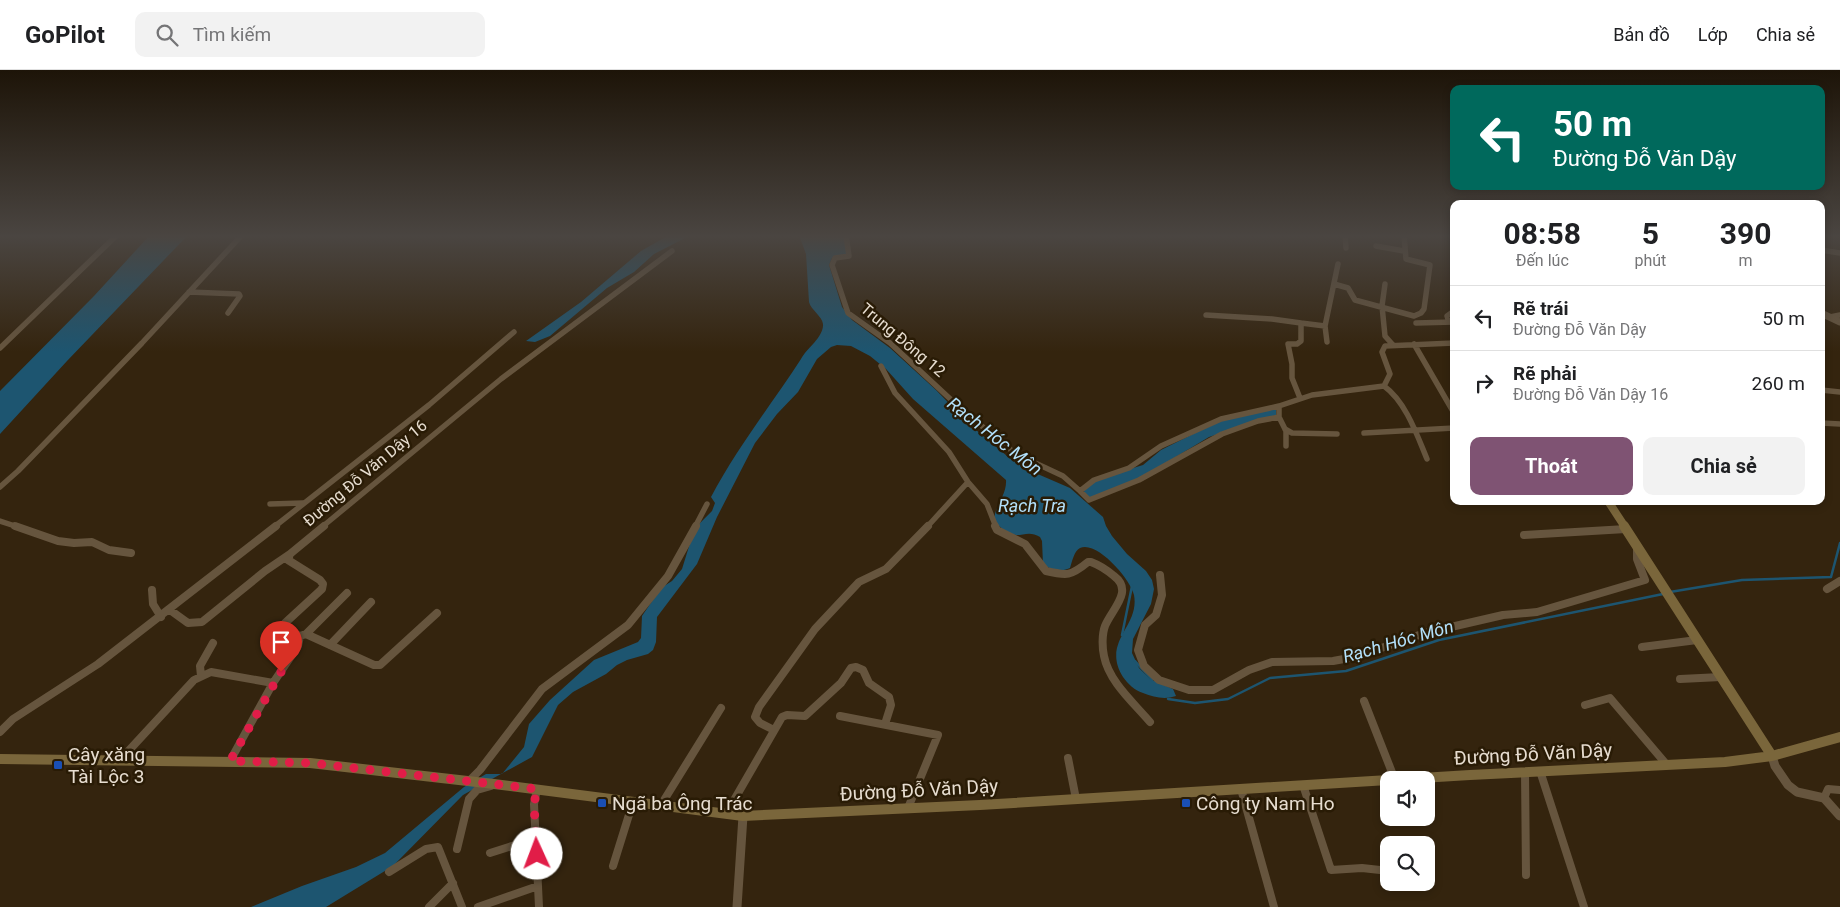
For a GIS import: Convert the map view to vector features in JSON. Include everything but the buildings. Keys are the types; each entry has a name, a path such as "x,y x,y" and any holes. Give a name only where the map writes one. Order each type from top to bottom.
{"main road":[{"path":"1611,505 1772,756"},
{"name":"Đường Đỗ Văn Dậy","path":"1435,778 1725,762 1772,756 1840,737"},
{"name":"Đường Đỗ Văn Dậy","path":"0,758 310,763 537,789 743,816 1380,781"}],"street":[{"path":"0,348 77,274"},
{"path":"0,487 18,472 206,274"},
{"name":"Đường Đỗ Văn Dậy 16","path":"170,610 187,623 193,625 202,622 265,571 290,554 501,379 641,274"},
{"name":"Trung Đông 12","path":"835,274 848,313 890,343 967,415 1016,454 1063,476 1080,491"},
{"path":"1327,342 1325,326 1336,274"},
{"path":"1334,284 1348,288 1355,300 1414,316 1421,313 1424,309 1428,274"},
{"path":"1385,284 1382,306 1385,336 1393,345"},
{"path":"189,292 239,294 239,299 228,313"},
{"path":"1206,315 1272,319 1325,326"},
{"path":"1825,315 1840,322"},
{"path":"1830,317 1840,315"},
{"path":"1416,323 1450,322"},
{"path":"1300,398 1292,378 1292,364 1288,344 1301,342 1301,323"},
{"path":"0,732 13,719 98,664 170,610 429,405 514,332"},
{"path":"1384,386 1390,374 1382,352 1383,347 1450,343"},
{"path":"1414,344 1450,406"},
{"path":"881,366 895,393 949,452 968,482 987,504 996,530 1025,544 1046,571 1070,574 1075,573 1088,562 1093,562 1118,578 1123,586 1122,594 1119,604 1105,627 1104,655 1107,666 1115,678 1150,722"},
{"path":"1279,417 1220,435 1140,480 1114,491 1089,500 1080,491 1094,480 1129,468 1161,446 1221,419 1279,406 1312,395 1384,386 1390,390 1416,431 1427,459"},
{"path":"1825,390 1840,392"},
{"path":"1279,406 1279,417 1285,429 1286,446"},
{"path":"1825,423 1840,424"},
{"path":"1364,432 1450,428"},
{"path":"1285,429 1292,433 1337,434"},
{"path":"774,730 760,723 755,717 759,707 815,629 859,582 886,569 909,547 968,482"},
{"path":"270,504 303,503"},
{"path":"471,781 542,689 610,641 628,625 668,576 707,504"},
{"path":"0,520 58,540 92,542 109,550 131,553"},
{"path":"1524,535 1626,529"},
{"path":"1160,575 1162,595 1156,615 1145,625 1138,650 1144,666 1159,680 1174,686 1188,690 1213,690 1249,670 1272,662 1333,661 1355,657 1425,633 1503,615 1537,612 1645,580 1639,568 1635,550 1637,545"},
{"path":"290,554 288,560 320,580 323,584 322,589 285,623 285,629 330,645 374,666 380,665 437,613"},
{"path":"1827,589 1840,582"},
{"path":"152,590 151,600 156,612 161,617"},
{"path":"230,761 303,635 347,593"},
{"path":"330,645 371,602"},
{"path":"1642,647 1698,640"},
{"path":"200,676 200,666 212,643"},
{"path":"726,814 783,716 805,716 841,683 850,668 856,667 863,670 870,683 889,697 891,705 884,724"},
{"path":"121,759 194,680 200,676 211,672 273,684"},
{"path":"1680,679 1721,677"},
{"path":"1586,705 1610,698 1667,765"},
{"path":"1364,700 1392,771"},
{"path":"661,805 722,708"},
{"path":"840,716 938,735 908,808"},
{"path":"1772,756 1775,766 1788,785 1797,792 1824,798 1840,816"},
{"path":"1068,758 1076,799"},
{"path":"1540,771 1584,907"},
{"path":"1525,772 1526,875"},
{"path":"457,849 468,799 477,790 496,784"},
{"path":"1303,786 1331,870 1362,868 1380,870"},
{"path":"537,789 534,804 539,907"},
{"path":"1241,789 1274,907"},
{"path":"1824,798 1828,789 1840,790"},
{"path":"613,866 633,802"},
{"path":"737,907 743,816"},
{"path":"490,853 537,838"},
{"path":"389,872 426,849 438,847 462,907"},
{"path":"429,907 453,882"},
{"path":"478,907 538,886"}],"water":[{"path":"114,274 150,274 0,434 0,391"},
{"path":"614,274 631,274 607,288 550,336 535,342 526,341 581,302"},
{"name":"Rạch Tra","path":"807,274 832,274 842,307 852,320 890,348 936,390 970,425 1007,456 1033,472 1070,488 1103,517 1112,536 1127,554 1146,571 1152,580 1154,589 1151,604 1133,639 1132,653 1139,668 1150,679 1173,689 1176,696 1159,698 1137,690 1123,677 1117,664 1118,644 1132,616 1134,606 1132,588 1120,571 1104,555 1087,547 1080,548 1076,552 1070,568 1056,570 1043,564 1042,541 1040,537 1034,534 1014,535 1008,533 994,520 996,510 1005,490 1006,480 913,399 886,369 870,356 851,346 837,345 831,347 817,359 798,392 777,414 755,443 717,517 697,564 657,617 656,642 653,650 648,654 617,665 606,674 573,692 558,705 532,757 503,773 524,747 529,724 550,700 594,660 638,642 641,638 642,616 661,588 672,581 682,569 691,540 699,524 712,511 715,503 711,497 721,479 743,444 821,333 823,329 822,321 809,302"},
{"path":"1276,410 1276,415 1209,437 1139,479 1093,497 1088,497 1082,489 1091,481 1143,465 1161,450 1221,420"},
{"path":"486,774 501,774 463,795 393,866 326,907 251,907 356,867 385,853 464,787"}],"waterway":[{"name":"Rạch Hóc Môn","path":"1670,592 1742,580 1831,577 1840,543"},
{"name":"Rạch Hóc Môn","path":"1122,635 1132,586"},
{"name":"Rạch Hóc Môn","path":"1168,699 1195,703 1228,699 1270,678 1346,671 1439,640 1663,594"},
{"name":"Rạch Hóc Môn","path":"1135,661 1152,680"}],"place":[{"name":"Cây xăng Tài Lộc 3","path":"58,765"},
{"name":"Ngã ba Ông Trác","path":"602,803"},
{"name":"Công ty Nam Ho","path":"1186,803"}],"route":[{"path":"281,672 230,761 310,763 537,789 534,804 537,854"}]}
